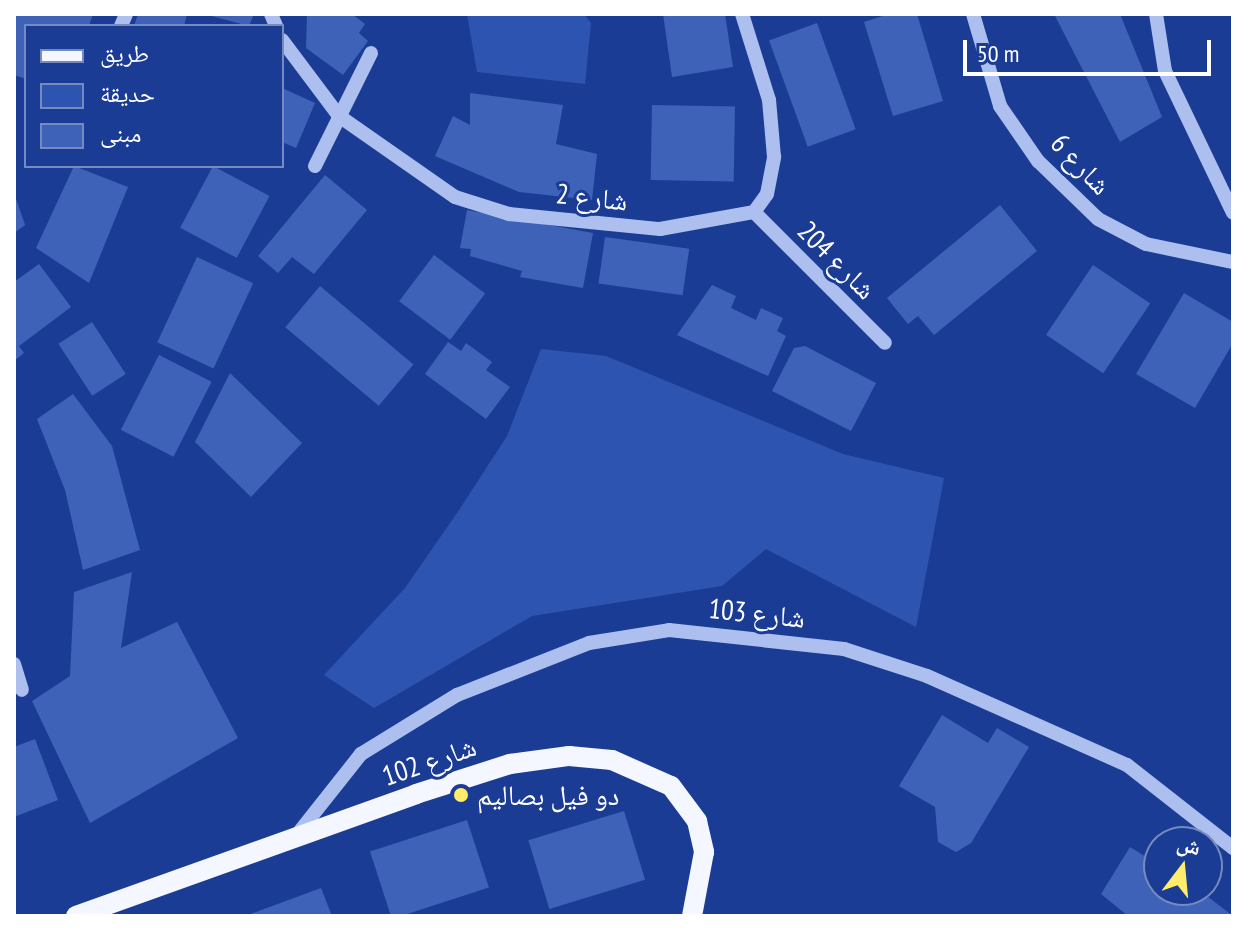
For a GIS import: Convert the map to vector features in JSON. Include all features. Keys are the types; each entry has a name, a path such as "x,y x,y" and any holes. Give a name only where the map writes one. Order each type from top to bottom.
{"main road":[{"name":"شارع 102","path":"76,916 510,764 569,756 612,760 671,786 697,821 703,878 692,916"}],"street":[{"path":"742,14 769,100 774,157 767,194 754,212"},
{"name":"شارع 6","path":"973,14 1000,106 1038,161 1098,219 1146,244 1233,262"},
{"path":"1156,14 1165,71 1233,213"},
{"name":"شارع 2","path":"284,43 339,116 455,197 509,214 660,229 754,212"},
{"path":"315,166 371,53"},
{"name":"شارع 204","path":"754,212 885,343"},
{"name":"شارع 103","path":"293,840 361,754 457,695 589,643 669,630 844,649 927,676 1127,765 1233,848"},
{"path":"14,664 22,690"}],"green space":[{"path":"467,14 584,14 591,23 585,84 477,72"},
{"path":"541,349 606,356 843,454 944,478 916,627 766,549 722,586 532,616 374,708 324,675 405,588 459,510 507,436"}],"building":[{"path":"14,14 93,14 90,24 24,24 24,78 14,75"},
{"path":"138,14 187,14 184,24 135,24"},
{"path":"204,14 254,14 250,24"},
{"path":"307,14 352,14 365,24 359,33 368,41 343,75 306,48"},
{"path":"663,14 725,14 733,67 672,77"},
{"path":"889,14 917,14 943,101 893,116 864,22"},
{"path":"1054,14 1120,14 1162,117 1120,142"},
{"path":"817,23 856,129 808,147 769,40"},
{"path":"284,89 315,103 296,148 284,143"},
{"path":"470,93 563,105 556,144 597,154 592,200 519,192 435,156 453,116 470,125"},
{"path":"652,105 735,106 734,181 651,180"},
{"path":"73,168 128,187 89,283 36,248"},
{"path":"212,168 270,196 237,258 180,228"},
{"path":"325,175 367,210 314,274 292,257 278,273 258,256"},
{"path":"14,193 25,225 14,233"},
{"path":"1000,205 1037,251 934,335 918,316 908,324 887,298"},
{"path":"467,210 593,233 583,288 520,277 522,271 470,256 471,249 460,248"},
{"path":"605,237 689,249 683,295 598,284"},
{"path":"434,255 485,294 450,340 399,301"},
{"path":"197,257 253,283 213,368 157,342"},
{"path":"39,264 71,307 19,346 24,353 14,361 14,282"},
{"path":"1093,265 1150,304 1103,373 1046,335"},
{"path":"712,285 736,296 731,308 756,320 761,308 783,318 777,331 786,336 768,376 677,335"},
{"path":"320,286 413,364 379,406 285,327"},
{"path":"1184,293 1233,322 1233,343 1195,408 1136,374"},
{"path":"92,322 126,374 92,396 58,344"},
{"path":"448,342 461,351 466,343 492,362 486,370 510,387 486,419 425,374"},
{"path":"805,346 876,383 851,431 772,391 794,348"},
{"path":"159,355 212,382 173,457 121,430"},
{"path":"230,373 302,443 251,497 195,442"},
{"path":"73,394 112,446 140,550 83,570 65,490 37,419"},
{"path":"132,572 121,648 177,622 238,738 90,823 32,701 70,676 74,592"},
{"path":"942,715 988,743 997,728 1029,747 971,843 956,852 938,842 935,807 899,786"},
{"path":"35,739 58,800 14,817 14,747"},
{"path":"624,811 645,880 549,909 528,840"},
{"path":"467,820 489,888 401,916 391,916 370,852"},
{"path":"1130,847 1143,855 1143,906 1220,906 1233,916 1128,916 1101,894"},
{"path":"321,888 332,916 245,916"}],"place":[{"name":"دو فيل بصاليم","path":"461,795"}]}
